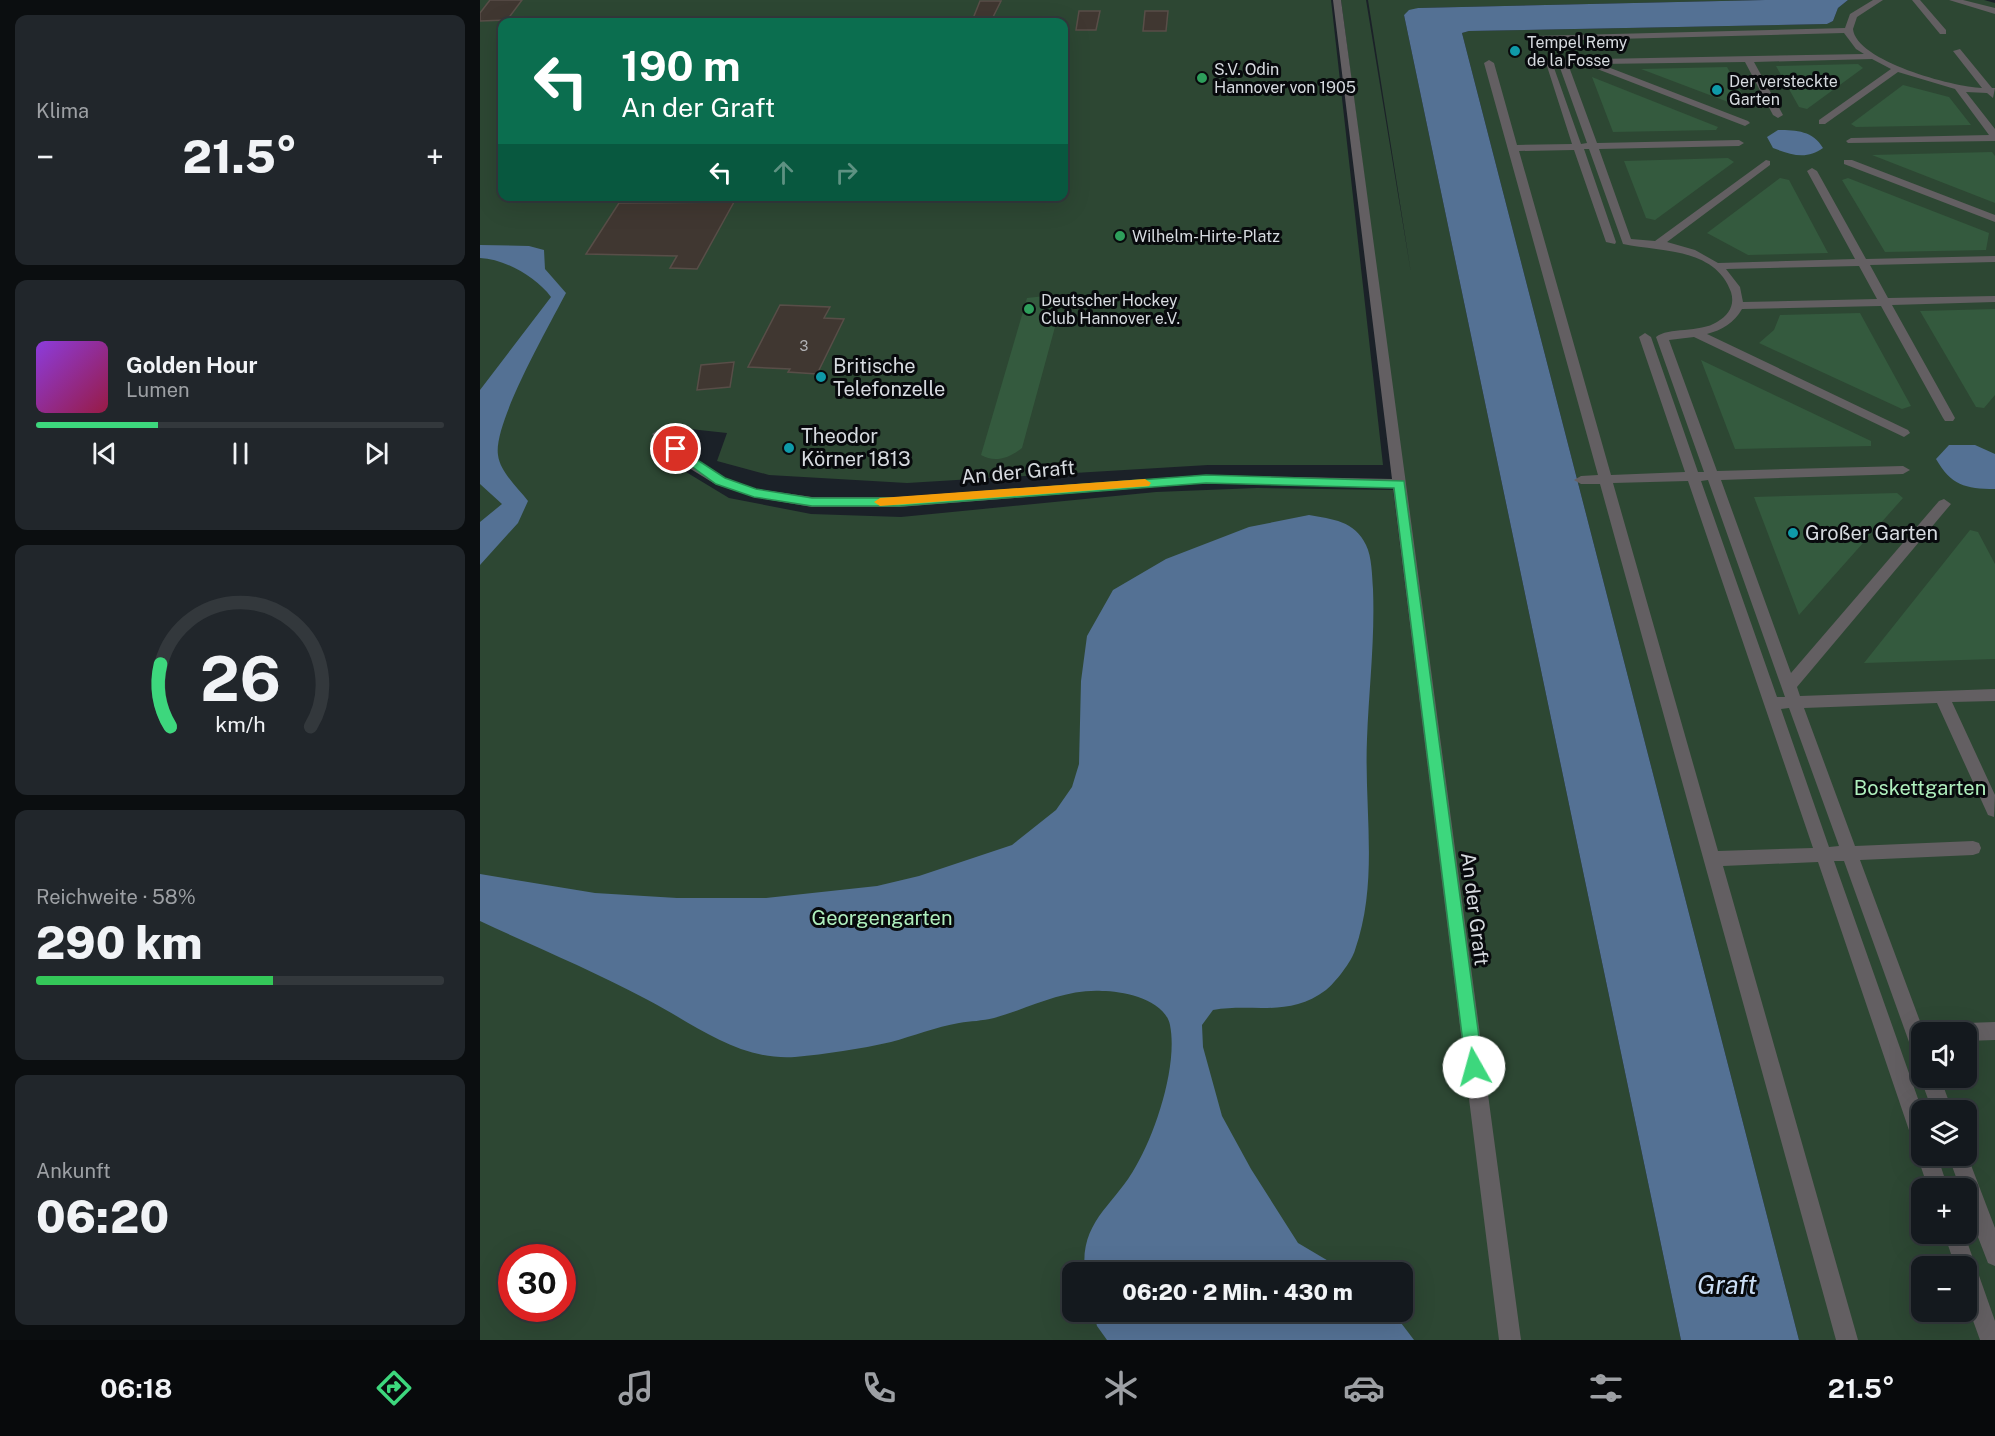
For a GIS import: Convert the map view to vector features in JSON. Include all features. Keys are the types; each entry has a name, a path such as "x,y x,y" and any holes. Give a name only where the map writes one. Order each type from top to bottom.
{"street":[{"name":"An der Graft","path":"1337,0 1510,1340"},
{"path":"1879,0 1856,11 1850,20 1849,30 1857,45 1871,57 1895,70 1959,88 1994,93"},
{"path":"1916,0 1942,32"},
{"path":"1953,0 1995,11"},
{"path":"1538,38 1849,30"},
{"path":"1957,51 1994,93"},
{"path":"1611,242 1548,62 1871,57"},
{"path":"1748,59 1778,115"},
{"path":"1563,62 1627,242 1659,243 1683,249 1717,266 1734,284 1738,297 1737,306 1733,315 1722,324 1697,334 1662,337 1849,853 1913,1022"},
{"path":"1586,62 1745,123"},
{"path":"1489,63 1847,1340"},
{"path":"1822,122 1895,70"},
{"path":"1959,88 1995,137"},
{"path":"1851,141 1995,137"},
{"path":"1512,148 1739,143"},
{"path":"1848,162 1995,219"},
{"path":"1659,243 1766,163"},
{"path":"1812,171 1949,418"},
{"path":"1717,266 1995,259"},
{"path":"1737,306 1995,299"},
{"path":"1697,334 1905,433"},
{"path":"1645,337 1911,1107"},
{"name":"An der Graft","path":"658,434 694,465 720,481 754,493 812,502 899,502 1206,479 1400,484"},
{"path":"1581,480 1903,470"},
{"path":"1790,685 1944,504"},
{"path":"1771,703 1995,695"},
{"path":"1942,697 1994,810"},
{"path":"1712,859 1973,848"},
{"path":"1977,1032 1995,1031"},
{"path":"1886,1035 1911,1034"},
{"path":"1962,1166 1995,1256"},
{"path":"1977,1300 1991,1340"}],"green space":[{"name":"Georgengarten","path":"480,0 1331,0 1383,465 1208,465 907,483 769,475 717,461 727,433 690,429 681,469 729,498 811,514 901,517 1156,492 1257,488 1393,490 1500,1340 480,1340"},
{"path":"1341,0 1366,0 1411,273 1368,0 1765,0 1418,8 1404,15 1681,1340 1516,1340"},
{"name":"Großer Garten","path":"1848,0 1984,0 1995,3 1995,1340 1799,1340 1462,33 1469,31 1827,24 1833,21 1838,8"},
{"path":"1858,64 1863,68 1807,109 1799,107 1776,66"},
{"path":"1727,67 1750,108 1744,108 1641,69"},
{"path":"1592,77 1718,127 1716,130 1613,132"},
{"path":"1903,85 1949,97 1971,125 1856,127 1851,124"},
{"path":"1992,152 1995,156 1995,203 1872,155"},
{"path":"1728,158 1734,162 1655,220 1646,218 1624,161"},
{"path":"1780,178 1789,180 1828,253 1748,255 1707,233"},
{"path":"1848,178 1989,233 1986,250 1885,252 1842,180"},
{"path":"1054,295 1058,316 1022,448 997,459 981,455 1027,298"},
{"path":"1995,309 1995,395 1984,408 1976,407 1920,311"},
{"path":"1860,313 1911,406 1902,409 1759,343 1774,330 1780,315"},
{"path":"1701,360 1871,441 1871,446 1735,449"},
{"path":"1897,493 1903,498 1799,615 1754,497"},
{"path":"1970,530 1978,532 1995,564 1995,659 1864,663"}],"water":[{"name":"Graft","path":"1848,0 1838,8 1833,21 1827,24 1469,31 1462,33 1799,1340 1681,1340 1404,15 1409,10 1418,8"},
{"path":"1778,130 1792,130 1809,135 1823,148 1811,154 1799,155 1773,148 1767,137"},
{"path":"480,245 529,246 544,250 545,269 566,293 513,398 499,440 498,455 502,468 528,501 518,523 480,565 480,522 502,504 480,484 480,390 551,297 529,276 519,270 500,262 480,258"},
{"path":"1949,445 1975,445 1995,454 1995,489 1975,488 1960,484 1947,475 1936,459"},
{"path":"1309,515 1342,522 1361,537 1366,545 1371,567 1373,627 1367,739 1369,872 1367,898 1355,950 1338,977 1326,990 1312,999 1285,1007 1213,1010 1202,1025 1203,1047 1222,1116 1251,1169 1298,1243 1330,1262 1085,1262 1087,1239 1093,1226 1128,1180 1144,1152 1164,1098 1171,1059 1170,1025 1167,1016 1152,1003 1132,995 1111,991 1074,993 994,1018 950,1025 879,1045 807,1056 774,1057 735,1047 626,988 480,921 480,874 595,893 677,898 766,898 877,886 919,876 1012,845 1056,810 1072,787 1079,764 1081,681 1087,636 1113,590 1166,559 1249,527"},
{"path":"1096,1322 1400,1322 1414,1340 1107,1340"}],"building":[{"path":"490,0 522,0 508,18 480,21 480,13"},
{"path":"980,1 1001,1 992,18 973,18"},
{"path":"1079,11 1100,11 1096,30 1076,30"},
{"path":"1145,11 1168,11 1166,31 1143,31"},
{"path":"734,202 697,269 670,268 677,256 586,254 619,203"},
{"path":"780,305 830,307 824,318 844,319 817,374 788,372 790,369 748,367"},
{"path":"734,362 730,387 697,390 701,365"}],"slow traffic":[{"path":"880,502 1145,483"}],"place":[{"name":"Tempel Remy de la Fosse","path":"1515,51"},
{"name":"S.V. Odin Hannover von 1905","path":"1202,78"},
{"name":"Der versteckte Garten","path":"1717,90"},
{"name":"Wilhelm-Hirte-Platz","path":"1120,236"},
{"name":"Deutscher Hockey Club Hannover e.V.","path":"1029,309"},
{"name":"Britische Telefonzelle","path":"821,377"},
{"name":"Theodor Körner 1813","path":"789,448"},
{"name":"Großer Garten","path":"1793,533"}],"route":[{"path":"676,449 694,465 720,481 754,493 812,502 899,502 1206,479 1400,484 1474,1067"}],"park label":[{"name":"Boskettgarten","path":"1920,788"}]}
